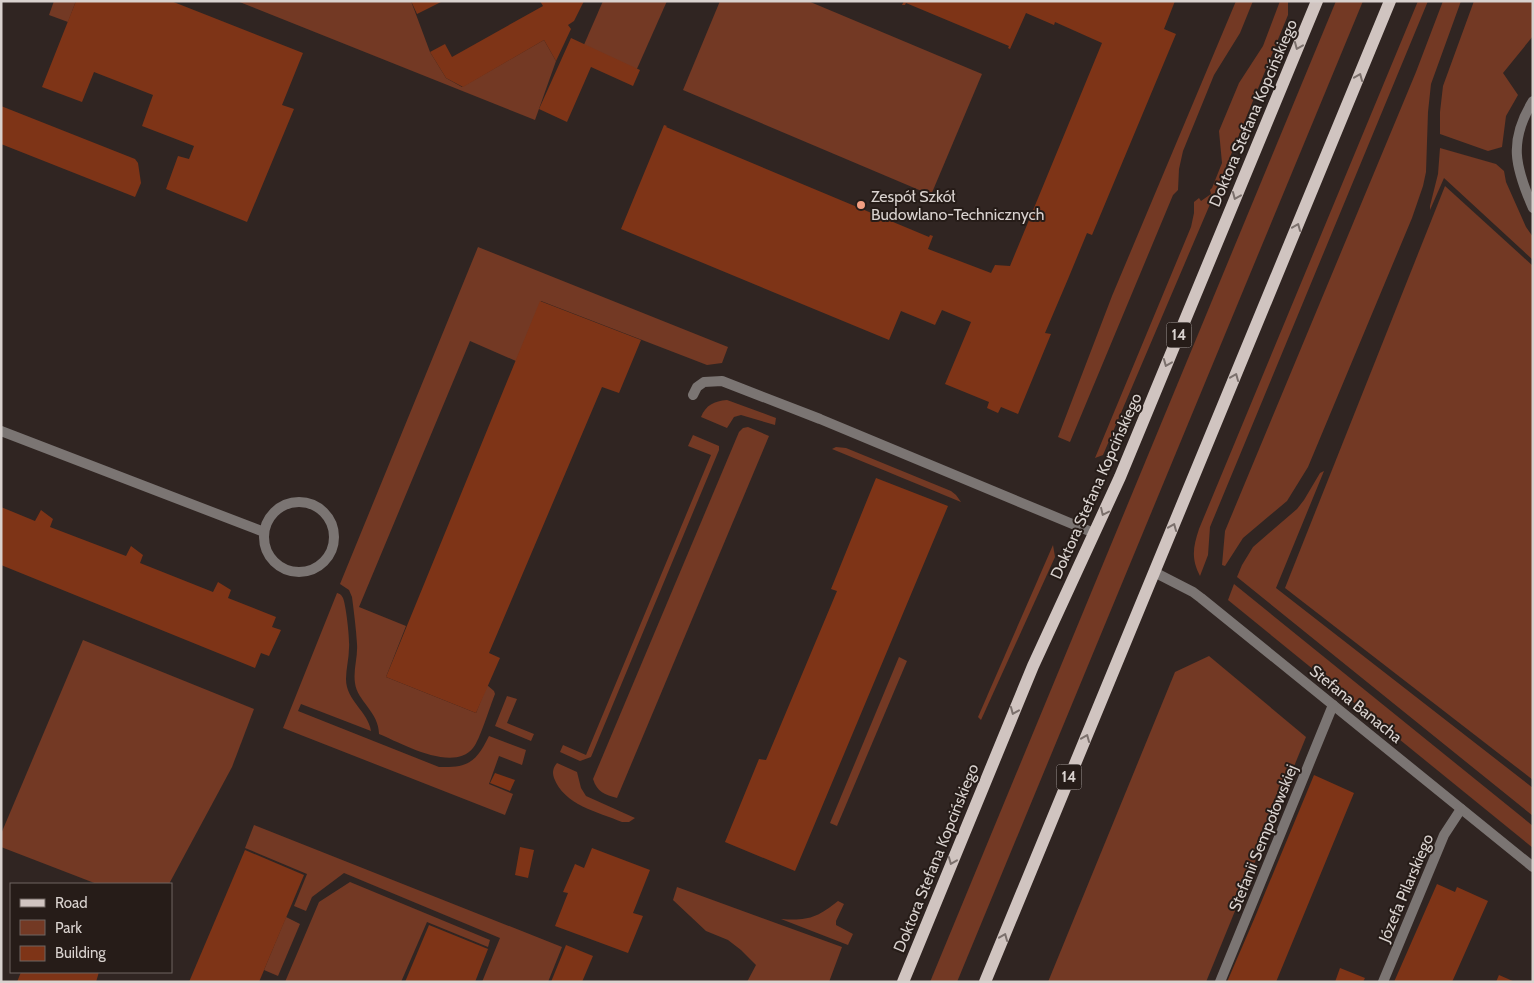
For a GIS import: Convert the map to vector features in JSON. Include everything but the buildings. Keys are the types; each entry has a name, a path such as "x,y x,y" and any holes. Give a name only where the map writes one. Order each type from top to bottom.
{"main road":[{"name":"Doktora Stefana Kopcińskiego","path":"902,982 1033,666 1120,477 1317,1"},
{"name":"14","path":"986,982 1390,1"}],"street":[{"path":"1533,101 1521,123 1516,145 1522,183 1533,208"},
{"path":"692,395 704,382 722,381 829,423 1094,533"},
{"path":"1,431 264,532"},
{"path":"296,502 308,503 319,508 333,526 335,538 333,550 327,560 318,568 308,572 296,573 285,570 275,564 268,555 264,544 264,532 268,520 285,505 296,502"},
{"name":"Stefana Banacha","path":"1154,572 1201,598 1533,868"},
{"name":"Stefanii Sempołowskiej","path":"1220,982 1333,705"},
{"name":"Józefa Pilarskiego","path":"1383,982 1444,835 1461,809"}],"green space":[{"path":"54,1 76,1 68,22 49,15"},
{"path":"237,1 411,1 430,52 446,78 462,87 544,40 556,61 535,120"},
{"path":"603,1 667,1 636,71 583,47"},
{"path":"720,1 808,1 982,74 931,195 683,90"},
{"path":"1236,1 1253,1 1240,33 1214,75 1183,151 1179,169 1178,190 1173,195 1070,442 1058,437 1112,296"},
{"path":"1280,1 1288,1 1288,15 1228,162 1103,455 1095,458 1191,227 1194,202 1199,198 1201,201 1211,194 1210,190 1222,163 1219,131 1239,83 1263,46"},
{"path":"1336,1 1363,1 957,982 930,982"},
{"path":"1418,1 1428,1 1210,527 1208,555 1200,576 1194,558 1195,542 1199,529"},
{"path":"1443,1 1461,1 1431,84 1426,172 1412,218 1308,467 1287,501 1243,538 1225,566 1222,565 1225,531 1416,72"},
{"path":"1474,1 1533,1 1533,36 1503,73 1518,95 1506,116 1502,147 1488,151 1440,134 1443,86"},
{"path":"1440,148 1496,164 1504,171 1506,182 1526,227 1533,237 1533,260 1444,178 1430,210 1438,174"},
{"path":"1445,186 1533,266 1533,780 1285,588"},
{"path":"478,247 728,347 722,363 707,365 541,301 516,361 470,341 359,607 406,626 386,677 476,713 487,685 494,691 495,694 476,744 464,755 453,758 427,754 379,734 376,719 360,695 355,683 357,644 352,597 349,590 340,584"},
{"path":"727,400 776,418 775,425 741,415 734,417 727,428 701,417 705,409 711,404"},
{"path":"748,427 769,436 617,798 609,796 599,790 593,779 739,432 743,428"},
{"path":"693,435 719,446 719,450 591,757 580,761 560,752 563,745 586,755 711,455 688,446"},
{"path":"836,447 846,448 951,491 961,502 832,449"},
{"path":"1324,471 1276,588 1533,788 1533,816 1237,577 1253,547 1297,509 1320,473"},
{"path":"1053,545 1055,557 981,720 978,717"},
{"path":"1234,584 1533,826 1533,848 1228,600"},
{"path":"337,593 342,596 344,602 348,630 347,687 349,694 366,718 371,731 301,704 298,711 439,767 458,766 470,762 480,752 489,736 526,750 522,765 499,756 489,784 513,794 505,815 283,728"},
{"path":"83,640 254,709 232,767 170,883 94,883 1,847 1,834"},
{"path":"1209,656 1306,737 1206,982 1048,982 1175,672"},
{"path":"899,657 907,661 837,826 830,823"},
{"path":"507,696 517,699 507,723 534,734 531,741 495,726"},
{"path":"557,763 577,772 581,788 586,796 635,818 629,822 622,822 593,811 565,795 553,774"},
{"path":"254,825 562,947 548,982 482,982 500,938 344,873 312,897 306,911 294,906 307,874 245,848"},
{"path":"350,882 490,940 488,947 427,922 401,982 285,982 319,902"},
{"path":"677,887 842,947 829,982 747,982 756,965 728,940 706,931 673,900"},
{"path":"838,901 844,904 836,925 853,934 848,945 781,919 805,919 818,915"},
{"path":"286,917 300,924 278,976 264,970"}],"place":[{"name":"Zespół Szkół Budowlano-Technicznych","path":"861,205"}]}
